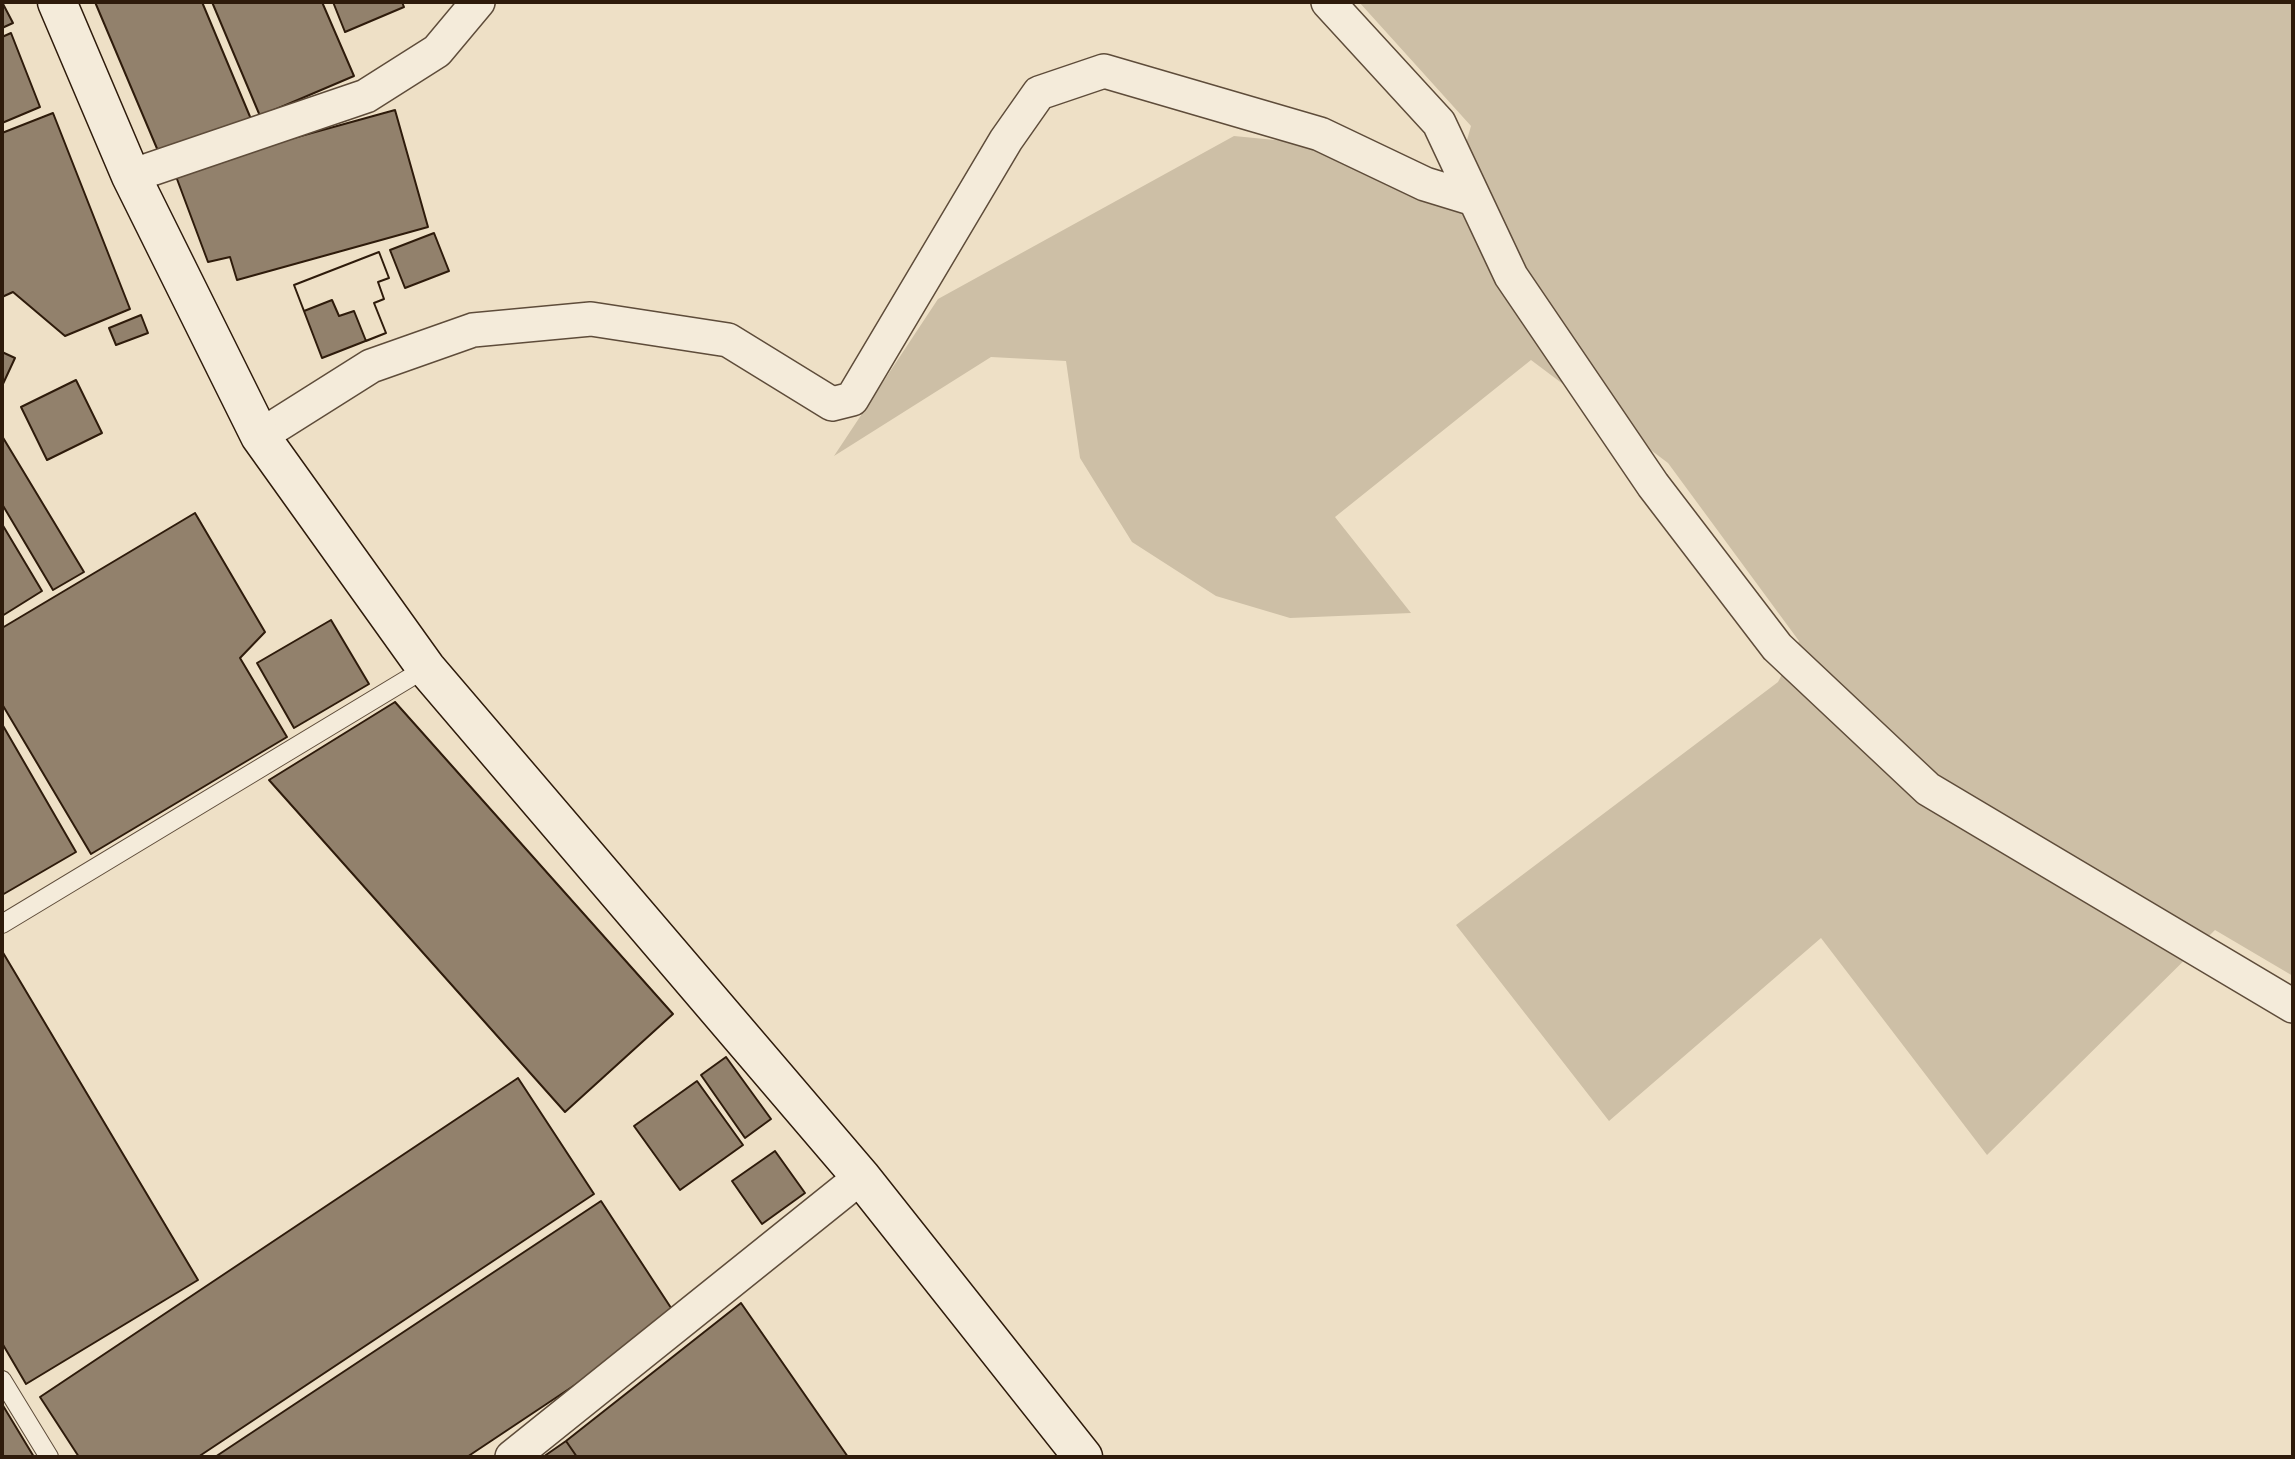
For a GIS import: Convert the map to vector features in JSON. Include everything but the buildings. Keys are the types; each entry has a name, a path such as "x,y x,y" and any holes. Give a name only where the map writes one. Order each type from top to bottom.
{"street":[{"path":"57,2 131,176 260,436 426,668 862,1177 1083,1457"},
{"path":"131,176 366,96 437,51 478,2"},
{"path":"1328,2 1439,123 1518,287 1653,485 1777,647 1928,789 2293,1006"},
{"path":"260,436 371,366 473,330 591,318 728,340 832,404 852,400 1006,139 1039,93 1104,71 1320,134 1425,184 1474,199"},
{"path":"512,1457 862,1177"}],"lane":[{"path":"2,924 426,668"},
{"path":"2,1380 50,1457"}],"shaded area":[{"path":"1359,2 2293,2 2293,976 2215,930 1987,1155 1821,938 1609,1121 1456,925 1778,682 1799,641 1668,463 1531,360 1335,517 1411,613 1290,618 1216,596 1132,542 1080,458 1066,361 991,357 834,456 938,299 1234,136 1316,144 1448,206 1471,126"}]}
